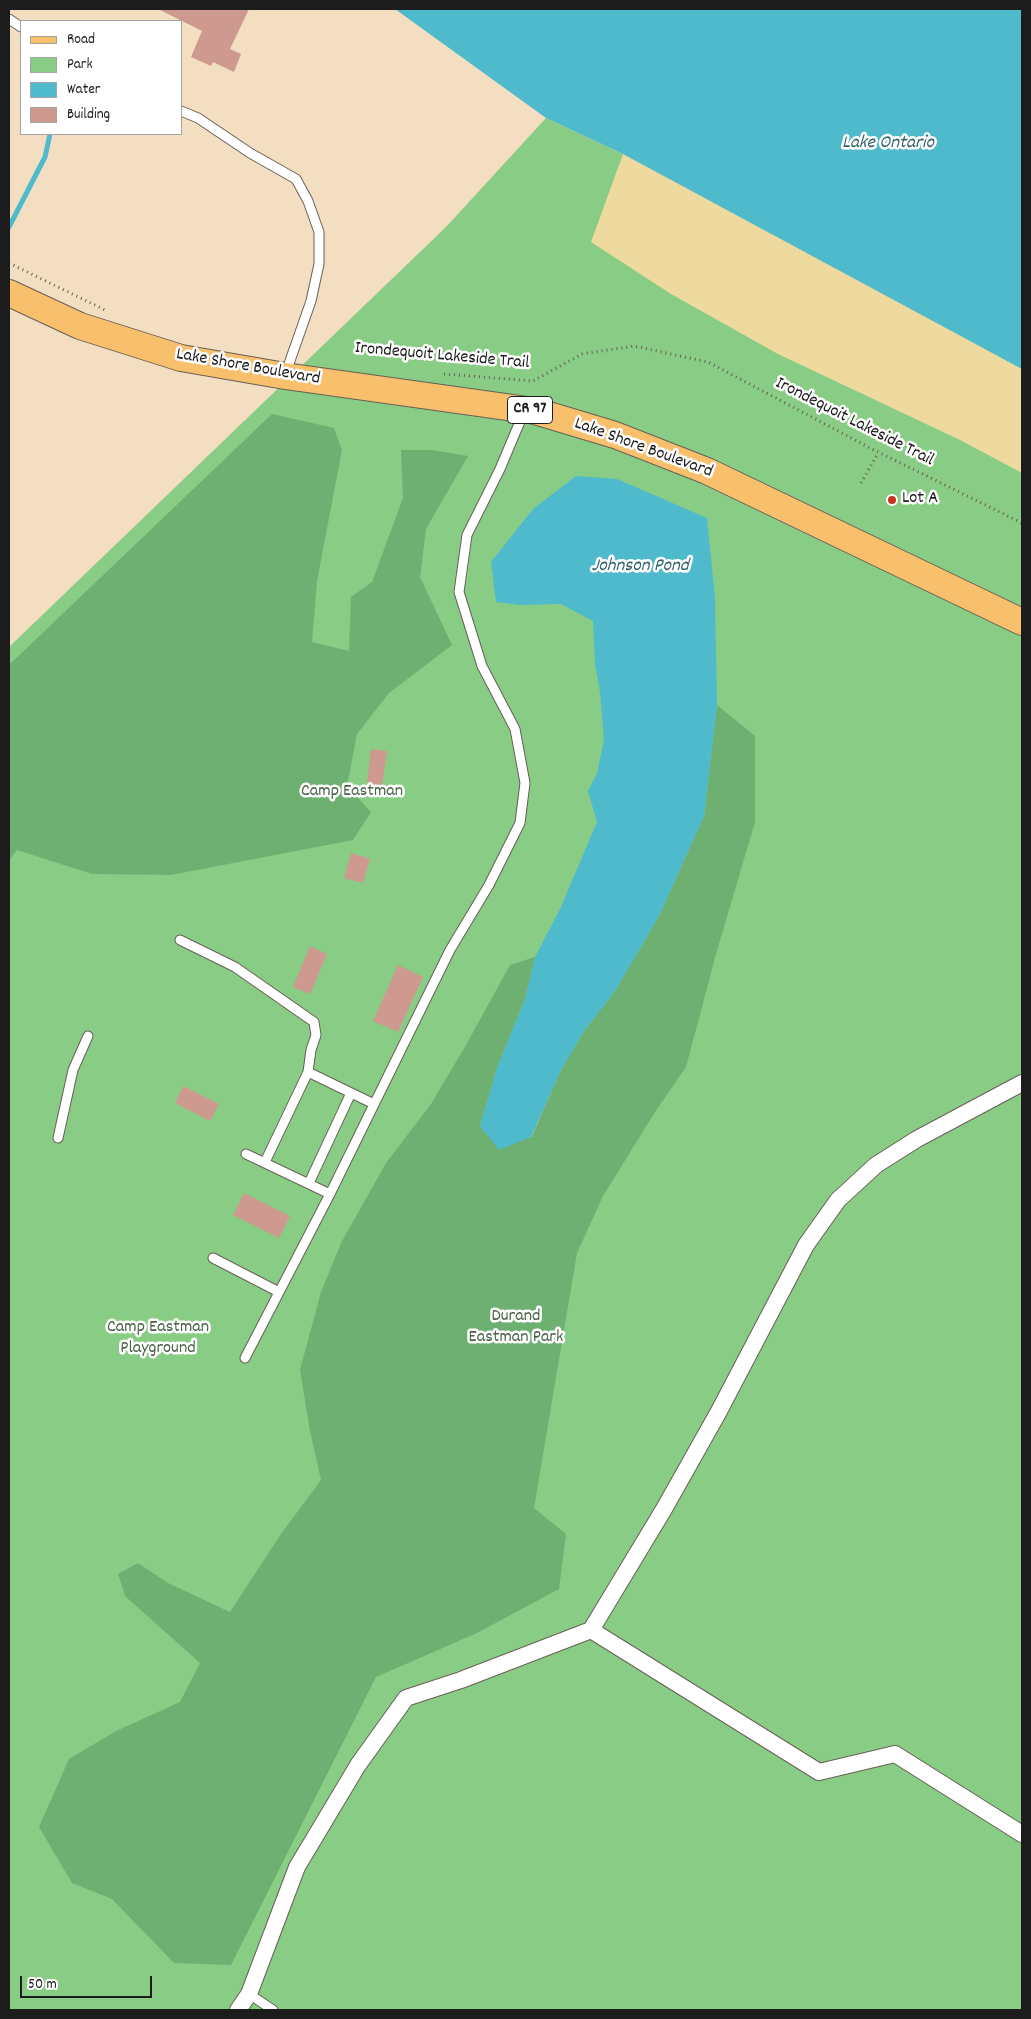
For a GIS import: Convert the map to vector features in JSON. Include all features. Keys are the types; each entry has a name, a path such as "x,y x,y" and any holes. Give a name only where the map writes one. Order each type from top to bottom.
{"main road":[{"name":"Lake Shore Boulevard","path":"9,293 80,326 181,358 285,376 525,409 615,435 707,471 1022,622"}],"street":[{"path":"238,2010 249,1994 297,1867 358,1765 406,1698 461,1680 590,1630 664,1509 718,1413 806,1245 838,1200 876,1165 917,1139 1022,1083"},
{"path":"590,1630 819,1772 895,1754 1022,1834"}],"lane":[{"path":"9,19 20,26"},
{"path":"182,111 198,118 250,153 296,180 308,201 319,232 319,264 311,301 285,376"},
{"path":"245,1358 330,1194 450,950 489,885 520,823 526,783 515,730 482,666 459,592 467,535 500,469 525,409"},
{"path":"180,940 235,968 314,1022 316,1035 311,1050 308,1072 265,1162"},
{"path":"58,1138 72,1070 88,1036"},
{"path":"308,1072 374,1104"},
{"path":"309,1183 351,1093"},
{"path":"246,1154 330,1194"},
{"path":"213,1258 279,1292"},
{"path":"249,1994 273,2010"}],"path":[{"path":"9,263 107,311"},
{"name":"Irondequoit Lakeside Trail","path":"439,374 533,381 582,354 634,346 708,362 878,452 1022,523"},
{"path":"862,483 878,452"}],"green space":[{"name":"Durand Eastman Park","path":"546,118 623,154 1022,369 1022,2010 9,2010 9,647 446,227"},
{"name":"Camp Eastman","path":"272,414 334,428 342,450 317,581 312,642 349,651 351,597 372,582 403,498 401,450 432,450 468,456 426,529 420,577 452,645 389,693 357,734 347,786 371,812 353,840 171,875 92,874 17,850 9,860 9,665"},
{"path":"717,705 755,736 755,822 716,954 686,1067 655,1112 603,1196 577,1253 534,1508 566,1534 559,1589 477,1633 376,1677 231,1965 174,1963 112,1899 72,1883 39,1827 69,1759 116,1731 180,1702 200,1663 125,1596 118,1574 138,1563 168,1583 230,1612 281,1534 321,1480 310,1431 300,1370 321,1292 342,1241 386,1163 431,1104 510,965 535,957 525,999 497,1068 480,1126 532,1137 560,1072 584,1031 615,991 659,916 704,816"}],"sand":[{"path":"623,154 1022,369 1022,473 960,440 778,354 671,294 591,242"}],"water":[{"name":"Lake Ontario","path":"395,9 1022,9 1022,369 623,154 546,118"},
{"name":"Johnson Pond","path":"576,476 617,479 707,518 715,597 717,705 704,816 659,916 615,991 584,1031 560,1072 531,1137 499,1150 480,1126 497,1068 525,999 535,957 560,909 597,822 588,791 597,773 604,740 600,692 595,665 593,621 561,604 520,605 496,602 491,562 533,509"}],"building":[{"path":"158,9 249,9 230,49 241,54 234,72 213,62 211,66 191,57 202,31"},
{"path":"371,749 387,751 382,786 367,784"},
{"path":"351,853 370,859 363,883 344,878"},
{"path":"310,946 327,954 310,994 293,987"},
{"path":"398,965 423,977 398,1032 373,1021"},
{"path":"183,1086 219,1104 210,1121 175,1103"},
{"path":"244,1193 290,1216 279,1238 233,1215"}],"waterway":[{"path":"9,227 45,157 50,135"}],"place":[{"name":"Lot A","path":"892,500"}],"park label":[{"name":"Camp Eastman Playground","path":"158,1339"}]}
